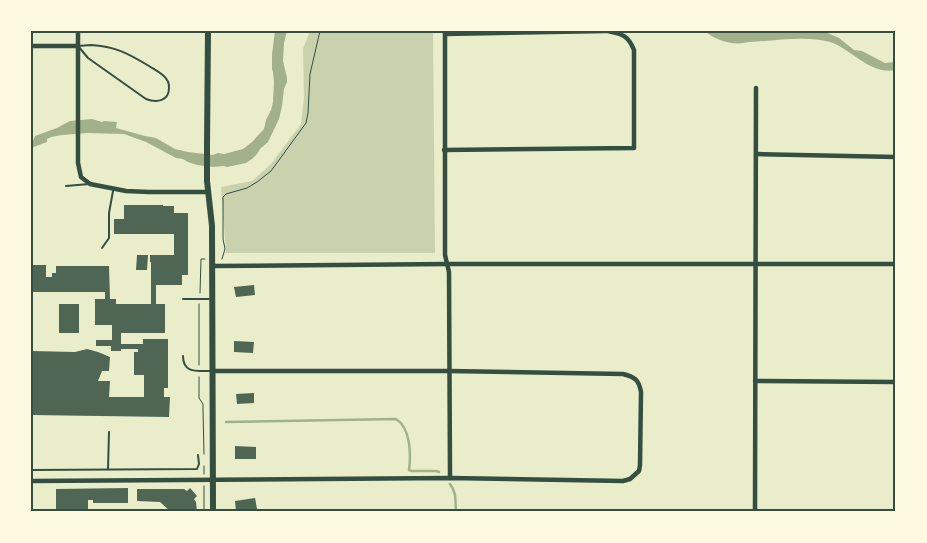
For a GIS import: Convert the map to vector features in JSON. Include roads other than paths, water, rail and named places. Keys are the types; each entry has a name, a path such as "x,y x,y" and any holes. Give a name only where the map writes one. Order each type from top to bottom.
{"main road":[{"path":"208,31 207,181 212,226 213,512"}],"street":[{"path":"78,31 78,163 81,177 90,184 114,188 149,192 208,192"},
{"path":"444,150 634,148 634,50 630,41 622,34 607,31 445,33 444,150 445,255 449,272 450,478"},
{"path":"31,46 78,46"},
{"path":"755,512 756,88"},
{"path":"756,154 896,157"},
{"path":"212,266 896,264"},
{"path":"31,481 450,478 623,480 630,479 639,472 641,392 636,380 631,376 623,374 449,371 212,371"},
{"path":"756,381 896,382"}],"lane":[{"path":"103,45 128,53 167,80 169,85 168,94 161,101 146,99 88,58 78,46 103,45"},
{"path":"66,186 90,184"},
{"path":"102,248 109,238 109,213 114,188"},
{"path":"183,299 212,299"},
{"path":"183,356 184,365 188,368 194,371 212,371"},
{"path":"108,469 109,432"},
{"path":"31,470 197,469 199,464 198,455"}],"waterway":[{"path":"226,422 396,419 401,423 407,435 410,450 409,470 439,472"},
{"path":"450,484 455,494 456,512"}]}
